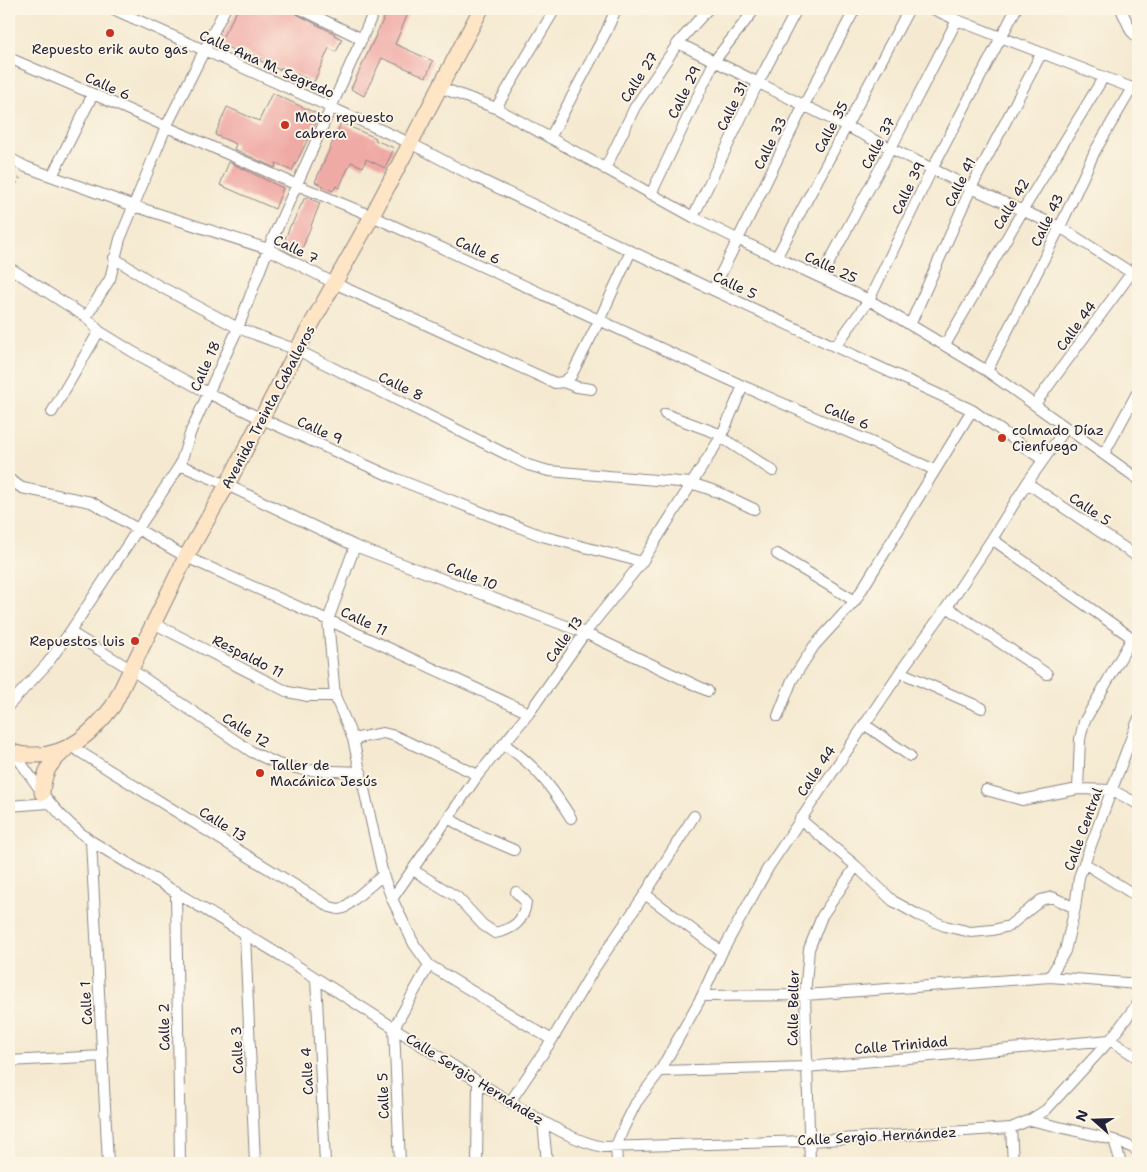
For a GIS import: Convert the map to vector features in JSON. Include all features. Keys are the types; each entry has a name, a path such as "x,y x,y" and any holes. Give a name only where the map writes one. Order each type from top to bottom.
{"street":[{"name":"Calle Ana M. Segredo","path":"113,9 410,143"},
{"path":"86,317 110,279 120,238 166,127 225,9"},
{"path":"301,9 362,39"},
{"name":"Calle 18","path":"9,705 47,664 70,632 180,465 191,432 238,328 268,249 375,9"},
{"name":"Avenida Treinta Caballeros","path":"45,798 43,779 46,770 52,762 107,714 113,706 186,557 227,485 260,418 297,350 372,216 481,9"},
{"path":"496,108 555,9"},
{"path":"550,138 606,32 616,9"},
{"name":"Calle 27","path":"605,169 635,106 678,43 708,9"},
{"name":"Calle 29","path":"651,194 715,60 755,9"},
{"name":"Calle 31","path":"693,217 758,83 797,9"},
{"name":"Calle 33","path":"713,290 804,105 855,9"},
{"name":"Calle 35","path":"776,258 909,9"},
{"path":"933,9 1041,54 1136,89"},
{"name":"Calle 39","path":"835,347 869,300 932,169 1016,9"},
{"path":"1121,9 1131,31 1138,38"},
{"name":"Calle 37","path":"821,277 891,148 957,20"},
{"path":"678,43 971,188 1060,227 1135,275"},
{"name":"Calle 41","path":"910,324 971,188 1041,54"},
{"name":"Calle 6","path":"9,58 297,185 372,216 743,386 935,470"},
{"name":"Calle 42","path":"945,345 1023,210 1103,78"},
{"name":"Calle 25","path":"439,87 496,108 693,217 776,258 869,300 987,371 1138,479"},
{"name":"Calle 43","path":"987,371 1060,227 1095,150 1136,89"},
{"path":"52,176 93,94"},
{"name":"Calle 5","path":"410,143 473,176 972,410 1043,460"},
{"name":"Calle 7","path":"9,158 26,167 134,206 268,249 334,283 551,382 563,382 591,389"},
{"path":"563,382 570,376 599,320 631,251"},
{"name":"Calle 8","path":"114,258 150,281 238,328 297,350 538,468 549,471 692,484 718,492 754,509"},
{"name":"Calle 44","path":"1035,404 1135,275 1138,264"},
{"name":"Calle 9","path":"13,270 86,317 100,331 132,352 208,393 260,418 397,479 542,536 642,562"},
{"path":"52,412 100,331"},
{"name":"Calle 13","path":"392,899 478,775 529,714 584,633 642,562 721,436 743,386"},
{"path":"1104,454 1138,391"},
{"path":"778,716 792,680 814,646 855,601 972,410"},
{"path":"665,414 721,436 773,471"},
{"name":"Calle 44","path":"616,1146 636,1103 660,1071 702,996 722,952 768,868 864,724 947,607 1027,483 1066,428"},
{"name":"Calle 10","path":"180,465 227,485 355,546 584,633 708,691"},
{"name":"Calle 11","path":"9,479 22,488 91,502 186,557 328,620 529,714"},
{"name":"Calle 5","path":"1027,483 1138,557"},
{"path":"992,539 1135,640 1084,722 1080,739 1078,789"},
{"path":"355,546 328,620 336,696 353,738 383,875 392,899 414,944 430,965 552,1040"},
{"path":"777,554 855,601"},
{"path":"947,607 1046,674"},
{"name":"Respaldo 11","path":"153,623 288,692 308,696 336,696"},
{"name":"Calle 12","path":"70,632 132,670 252,752 270,761 304,770 361,772"},
{"path":"900,672 982,708"},
{"name":"Calle Central","path":"1050,977 1065,951 1075,908 1079,877 1138,720"},
{"path":"864,724 910,756"},
{"path":"353,738 384,733 395,736 478,775"},
{"path":"504,744 537,771 552,788 571,818"},
{"path":"12,752 41,755 69,748"},
{"name":"Calle 13","path":"69,748 330,907 344,908 383,875"},
{"name":"Calle Sergio Hernández","path":"12,752 45,798 71,826 91,841 316,978 444,1059 478,1083 543,1122 590,1144 603,1147 810,1141 1011,1128 1030,1120 1046,1110 1110,1040 1138,1003"},
{"path":"986,790 1022,800 1078,789 1112,790 1138,804"},
{"path":"9,806 45,798"},
{"path":"510,1102 552,1040 594,969 645,894 694,816"},
{"path":"448,818 472,832 514,850"},
{"path":"800,819 856,866 893,901 910,911 945,926 971,932 1009,926 1041,900 1052,897 1075,908"},
{"name":"Calle 1","path":"91,841 108,1163"},
{"path":"1084,863 1138,897"},
{"name":"Calle Beller","path":"810,1163 805,995 809,949 822,916 856,866"},
{"path":"413,870 457,897 483,925 495,933 505,931 519,921 525,913 526,902 516,892"},
{"name":"Calle 2","path":"176,891 180,1163"},
{"path":"645,894 722,952"},
{"name":"Calle 3","path":"245,935 255,1163"},
{"path":"394,1028 430,965"},
{"path":"702,996 805,995 1050,977 1138,984"},
{"name":"Calle 4","path":"316,978 325,1163"},
{"name":"Calle 5","path":"394,1028 400,1163"},
{"path":"1110,1040 1138,1058"},
{"name":"Calle Trinidad","path":"660,1071 807,1067 1110,1040"},
{"path":"9,1061 103,1056"},
{"path":"478,1083 478,1163"},
{"path":"1030,1120 1114,1140 1138,1150"},
{"path":"543,1122 547,1163"},
{"path":"1011,1128 1013,1163"},
{"path":"1114,1140 1121,1163"},
{"path":"616,1146 617,1163"}],"path":[{"path":"9,196 26,167"}],"building":[{"path":"238,9 287,9 342,39 336,52 329,48 314,82 281,67 280,70 260,61 261,59 241,49 239,53 219,43"},
{"path":"388,9 410,9 395,44 433,61 426,77 382,58 364,96 351,89"},
{"path":"272,93 320,115 292,171 276,163 275,168 234,149 236,144 215,135 227,107 259,121"},
{"path":"341,123 394,148 385,168 366,159 363,167 351,162 339,188 336,186 333,191 315,182"},
{"path":"229,162 283,188 275,209 220,185"},
{"path":"305,197 320,203 302,249 297,247 294,255 281,248"}],"place":[{"name":"Repuesto erik auto gas","path":"110,33"},
{"name":"Moto repuesto cabrera","path":"285,125"},
{"name":"colmado Díaz Cienfuego","path":"1002,438"},
{"name":"Repuestos luis","path":"135,641"},
{"name":"Taller de Macánica Jesús","path":"260,773"}]}
